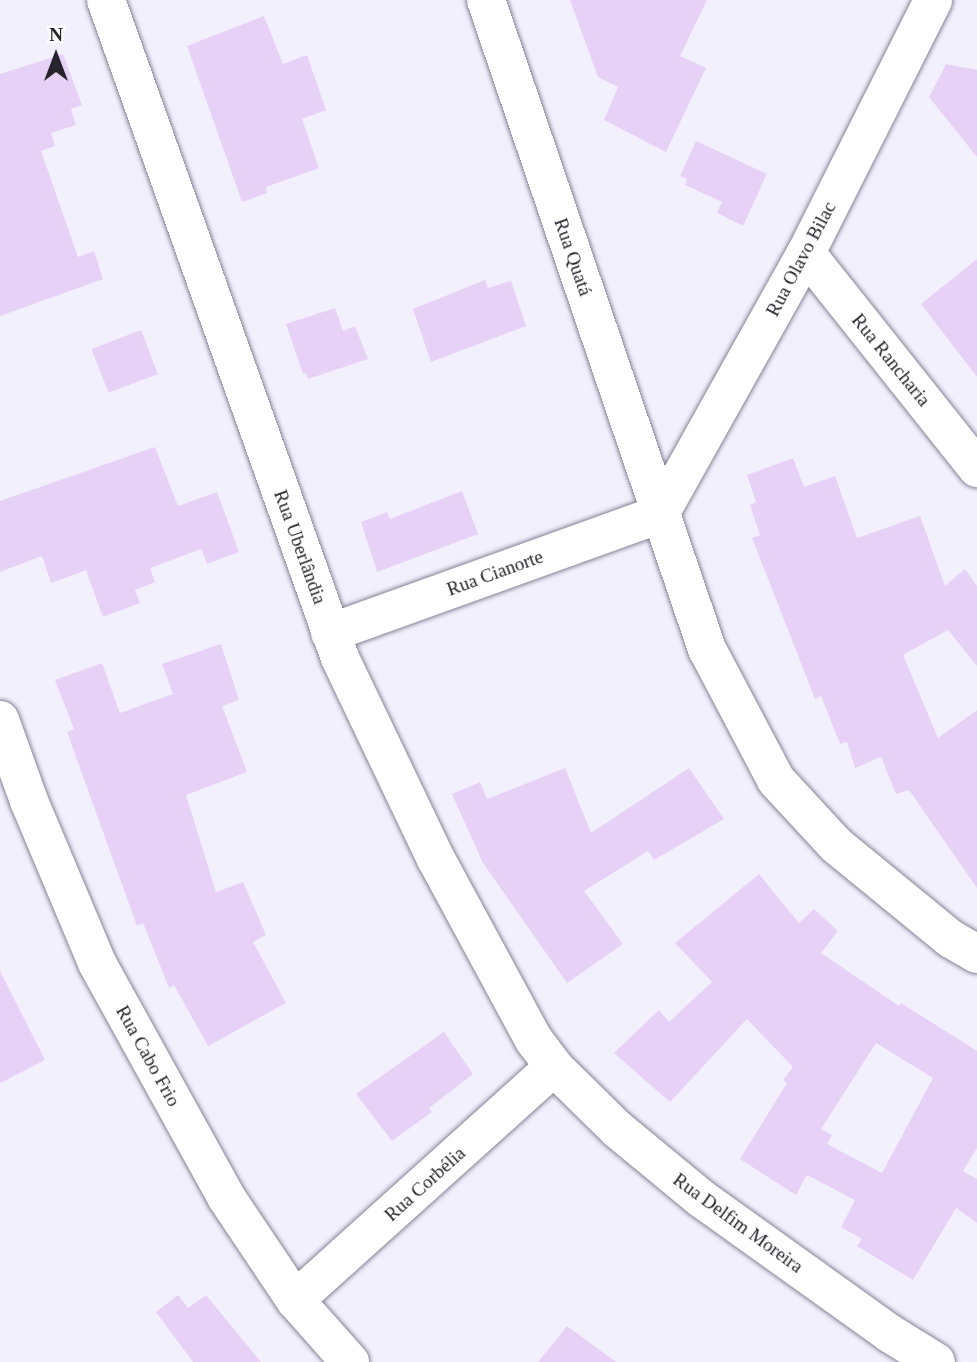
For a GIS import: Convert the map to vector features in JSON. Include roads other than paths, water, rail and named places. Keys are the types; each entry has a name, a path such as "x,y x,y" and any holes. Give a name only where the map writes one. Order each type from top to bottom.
{"street":[{"name":"Rua Uberlândia","path":"106,0 330,633 436,859 534,1040 554,1067"},
{"name":"Rua Olavo Bilac","path":"660,514 806,253 933,0"},
{"name":"Rua Quatá","path":"492,5 707,649 776,780 836,845 951,939 977,954"},
{"name":"Rua Rancharia","path":"806,253 977,468"},
{"name":"Rua Cianorte","path":"330,633 660,514"},
{"name":"Rua Cabo Frio","path":"0,720 29,801 97,963 226,1197 295,1300 350,1362"},
{"name":"Rua Corbélia","path":"295,1300 554,1067"},
{"name":"Rua Delfim Moreira","path":"554,1067 617,1129 702,1199 889,1333 936,1362"}]}
